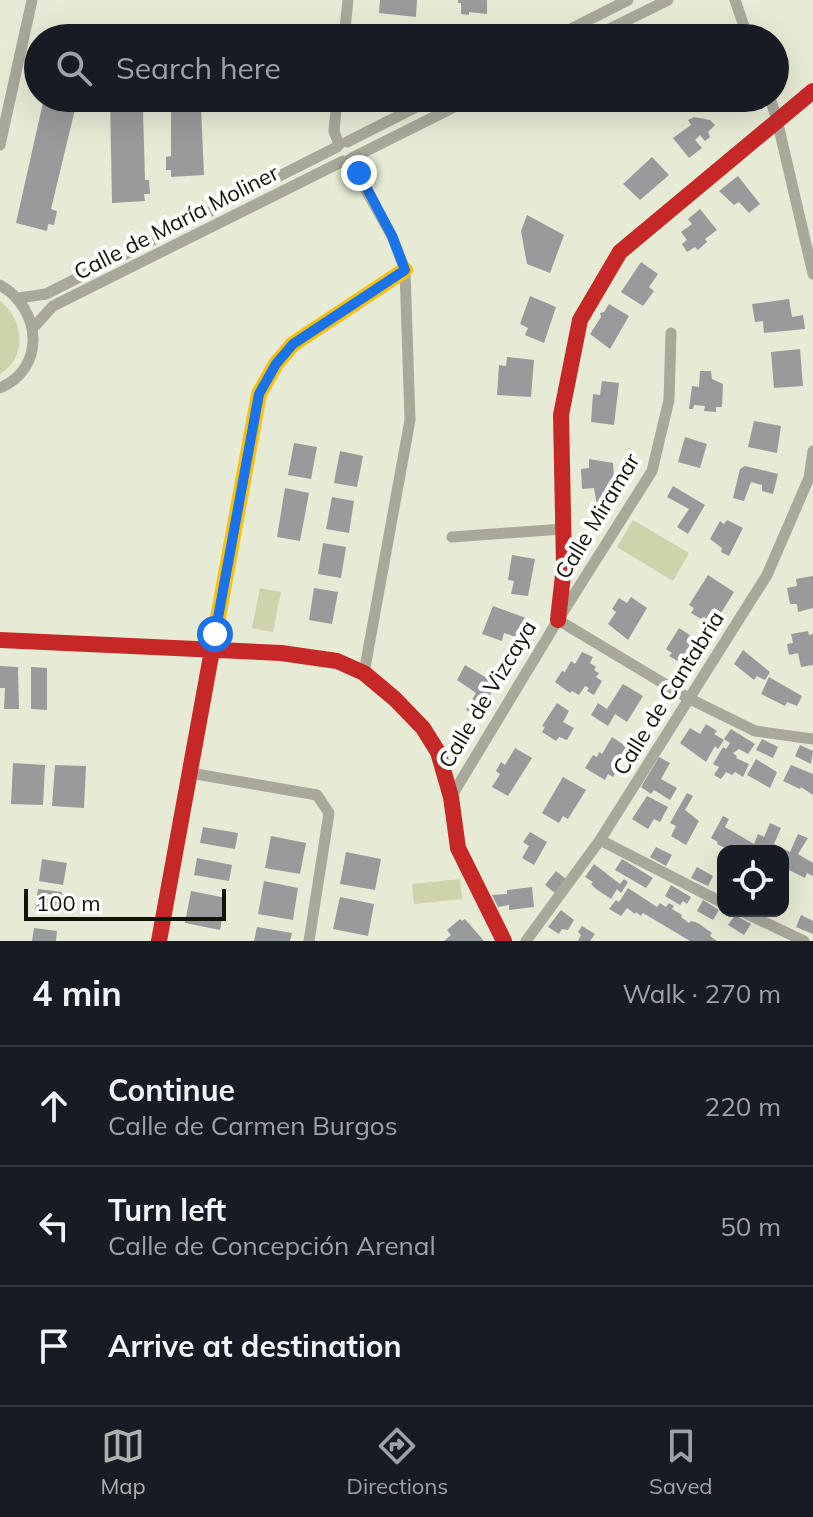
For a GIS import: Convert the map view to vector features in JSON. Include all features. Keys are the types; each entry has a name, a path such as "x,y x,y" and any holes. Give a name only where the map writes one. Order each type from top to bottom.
{"street":[{"path":"27,24 32,0"},
{"path":"345,24 348,0"},
{"path":"581,24 628,0"},
{"path":"619,24 668,0"},
{"path":"735,0 743,24"},
{"path":"0,145 24,36"},
{"name":"Calle de Vizcaya","path":"789,110 813,91"},
{"path":"336,112 334,131 341,145 354,149 348,159 359,173 392,236 405,270 410,420 364,673"},
{"name":"Calle de María Moliner","path":"19,298 46,294 406,112"},
{"name":"Calle de María Moliner","path":"33,328 53,306 444,112"},
{"path":"774,112 813,274"},
{"name":"Calle de Vizcaya","path":"451,797 558,620 564,566 561,415 580,320 620,252 787,112"},
{"path":"159,941 259,394 276,364 293,344 405,270"},
{"path":"0,285 19,298 33,328 33,345 28,361 19,375 0,388"},
{"name":"Calle Miramar","path":"558,620 652,471 669,400 671,333"},
{"name":"Calle de Cantabria","path":"526,941 600,840 767,575 809,478 813,451"},
{"path":"452,537 563,529"},
{"path":"564,566 587,574"},
{"path":"558,620 688,698 755,731 813,739"},
{"path":"0,640 281,653 337,661 364,673 423,728 438,752 451,797 458,848 504,941"},
{"path":"190,773 317,795 329,813 309,941"},
{"path":"600,840 717,900"},
{"path":"754,917 804,941"}],"green space":[{"path":"0,301 14,318 20,338 15,358 0,374"},
{"path":"633,520 689,553 673,581 617,547"},
{"path":"260,588 281,592 273,632 252,628"},
{"path":"460,879 462,899 414,904 412,884"}],"building":[{"path":"380,0 417,0 416,17 379,13"},
{"path":"458,0 487,0 487,14 461,14"},
{"path":"41,112 74,112 51,209 57,211 54,225 48,224 47,231 16,223"},
{"path":"110,112 143,112 145,180 149,180 150,194 144,194 145,201 112,203"},
{"path":"171,112 201,112 204,175 171,177 171,170 166,170 166,157 171,156"},
{"path":"694,117 710,120 715,125 705,141 700,135 695,140 702,148 689,158 673,138 691,125 688,120"},
{"path":"652,157 669,175 640,200 623,184"},
{"path":"738,176 760,204 749,213 739,202 734,205 719,191"},
{"path":"700,209 717,230 705,239 707,242 698,250 695,247 687,252 682,244 687,240 681,232 692,224 688,219"},
{"path":"527,215 564,235 550,273 527,264 521,231"},
{"path":"641,262 658,274 649,287 654,291 643,306 621,292"},
{"path":"530,296 556,307 544,343 525,335 528,328 520,324"},
{"path":"789,299 792,317 803,315 805,329 764,333 763,321 755,322 752,304"},
{"path":"609,304 629,316 610,349 590,334 601,317 600,313"},
{"path":"800,349 803,386 774,388 771,352"},
{"path":"507,357 534,360 531,397 497,395 499,365 506,366"},
{"path":"700,371 711,371 712,379 723,384 722,407 716,407 716,412 704,411 705,406 694,405 693,409 689,409 692,386 699,387"},
{"path":"602,381 619,383 614,425 591,422 593,394 600,395"},
{"path":"754,421 781,426 777,453 748,447"},
{"path":"685,437 707,444 700,468 678,462"},
{"path":"294,443 317,447 311,479 288,475"},
{"path":"340,451 363,456 357,487 334,483"},
{"path":"589,459 613,463 615,494 610,494 606,512 598,512 594,488 582,489 581,469 589,468"},
{"path":"745,466 778,474 773,494 762,491 762,485 751,482 744,501 733,498 740,469"},
{"path":"673,486 705,505 688,534 677,527 689,509 667,497"},
{"path":"285,488 309,493 300,541 277,537"},
{"path":"332,497 354,501 349,533 326,529"},
{"path":"727,520 743,528 729,556 710,539 720,521 724,524"},
{"path":"323,543 346,547 341,578 318,574"},
{"path":"512,555 535,559 528,596 511,594 514,581 508,580"},
{"path":"708,575 734,592 713,626 691,613 694,608 689,605"},
{"path":"813,576 813,608 798,612 797,604 790,604 787,588 797,586 796,579"},
{"path":"314,588 338,592 332,624 309,620"},
{"path":"631,597 647,608 628,640 608,624 616,612 612,609 619,598 627,603"},
{"path":"493,606 526,618 519,638 504,633 502,641 482,634"},
{"path":"679,628 703,644 699,651 693,647 688,656 693,659 688,667 669,656 672,653 666,649"},
{"path":"808,631 809,635 813,634 813,665 801,667 798,653 789,655 787,644 793,643 791,634"},
{"path":"743,650 770,672 765,680 757,676 754,680 734,664"},
{"path":"582,652 593,657 590,663 599,673 596,677 602,681 594,695 585,686 579,695 570,693 555,682 571,661 575,664"},
{"path":"465,665 497,684 477,716 466,710 476,693 457,680"},
{"path":"0,666 18,667 19,709 4,709 5,688 0,688"},
{"path":"31,667 47,668 47,710 31,709"},
{"path":"769,677 802,696 797,706 787,702 785,706 761,694"},
{"path":"623,684 643,696 627,722 615,714 608,726 591,715 598,703 607,709"},
{"path":"557,703 569,711 563,722 574,728 567,740 559,737 556,741 542,732 545,727 542,726"},
{"path":"706,724 724,740 718,749 715,746 706,762 680,743 690,728 700,734"},
{"path":"731,729 755,744 748,754 739,749 733,753 736,758 749,764 743,777 735,772 732,775 726,772 721,779 714,775 719,767 713,764 723,747 726,749 730,743 724,739"},
{"path":"612,737 630,749 613,777 608,774 605,780 585,768 593,755 597,757 599,752 602,754"},
{"path":"762,739 778,747 773,758 756,750"},
{"path":"800,745 813,751 811,764 795,756"},
{"path":"515,748 532,758 508,796 492,787 500,774 496,771 501,762 505,765"},
{"path":"659,757 670,763 661,779 677,788 670,800 654,790 651,794 641,787"},
{"path":"756,759 777,772 770,788 747,775"},
{"path":"13,763 45,765 43,805 11,804"},
{"path":"55,765 86,766 84,808 52,806"},
{"path":"791,765 813,774 813,795 783,781"},
{"path":"563,777 586,790 568,819 563,816 559,823 542,813"},
{"path":"687,793 693,796 685,810 699,821 686,845 671,836 676,826 670,823"},
{"path":"647,796 668,807 660,822 654,819 648,829 632,819"},
{"path":"723,816 729,819 725,827 754,844 758,834 764,837 770,823 781,828 776,845 719,845 711,838"},
{"path":"203,827 238,833 235,849 200,843"},
{"path":"530,832 547,842 534,865 522,858 529,846 523,842"},
{"path":"798,834 808,838 798,854 813,863 813,876 807,873 805,878 789,870 789,852"},
{"path":"271,836 306,843 300,874 265,868"},
{"path":"656,847 672,855 666,866 650,857"},
{"path":"346,852 381,859 375,890 340,884"},
{"path":"197,858 232,865 229,881 194,875"},
{"path":"42,859 67,863 63,885 39,881"},
{"path":"622,859 653,878 646,888 615,870"},
{"path":"594,864 620,884 624,879 628,882 621,893 617,889 611,899 591,884 593,882 585,877"},
{"path":"697,867 713,876 708,886 691,878"},
{"path":"556,871 566,879 555,893 545,885"},
{"path":"264,881 298,888 293,920 258,914"},
{"path":"671,885 691,897 687,904 683,901 680,905 665,896"},
{"path":"532,887 534,907 509,910 509,905 498,907 492,895 507,894 507,890"},
{"path":"628,888 657,907 660,903 666,907 669,903 681,917 689,923 698,923 717,941 690,941 643,913 641,916 627,908 621,916 609,909 616,900 619,902"},
{"path":"38,889 62,892 60,913 35,910"},
{"path":"191,891 226,898 220,930 185,923"},
{"path":"340,897 374,904 368,936 333,929"},
{"path":"703,900 717,909 717,913 713,920 697,911"},
{"path":"561,910 574,920 568,930 562,929 559,934 548,927"},
{"path":"801,915 813,921 813,934 796,927"},
{"path":"734,917 751,924 744,935 728,925"},
{"path":"460,919 465,919 484,941 444,941 451,935 447,930"},
{"path":"582,926 595,934 590,941 578,941"},
{"path":"257,927 292,933 290,941 254,941"},
{"path":"34,928 57,931 56,941 32,941"}],"traffic: slow":[{"path":"217,623 259,394 276,364 293,344 405,270"}],"traffic: jam":[{"path":"789,111 813,91"},
{"path":"558,620 564,566 561,415 580,320 620,252 788,112"},
{"path":"159,941 217,623"},
{"path":"0,640 281,653 337,661 364,673 423,728 438,752 451,797 458,848 504,941"}],"route":[{"path":"215,634 259,394 276,364 293,344 405,270 392,236 359,173"}]}
